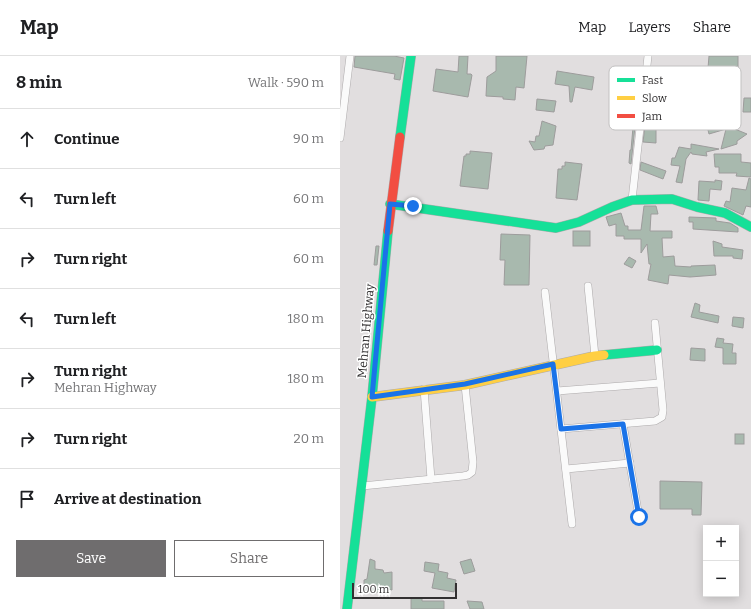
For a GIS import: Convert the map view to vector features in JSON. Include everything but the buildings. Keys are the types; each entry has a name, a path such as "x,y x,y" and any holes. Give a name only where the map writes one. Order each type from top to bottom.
{"street":[{"path":"340,138 350,56"},
{"name":"Mehran Highway","path":"347,609 372,397 390,204 411,56"},
{"path":"647,66 648,56"},
{"path":"632,200 640,130"},
{"path":"390,204 556,228 580,222 612,207 632,200 672,199 697,207 725,213 751,227"},
{"path":"588,286 595,356"},
{"path":"545,292 572,524"},
{"path":"561,429 655,421 662,417 663,410 655,323"},
{"path":"372,397 465,384 595,356 657,350"},
{"path":"557,391 660,383"},
{"path":"362,486 463,476 472,472 473,462 465,384"},
{"path":"424,389 431,479"},
{"path":"623,424 639,517"},
{"path":"566,469 630,463"}],"traffic: fast":[{"path":"400,137 411,56"},
{"path":"390,204 556,228 579,222 612,207 632,200 672,199 697,207 725,213 751,227"},
{"path":"347,609 372,397 388,231"},
{"path":"604,355 657,350"}],"traffic: slow":[{"path":"372,397 465,385 604,355"}],"traffic: jam":[{"path":"388,231 400,137"}],"route":[{"path":"413,206 390,204 372,397 465,384 553,364 561,429 623,424 639,517"}]}
